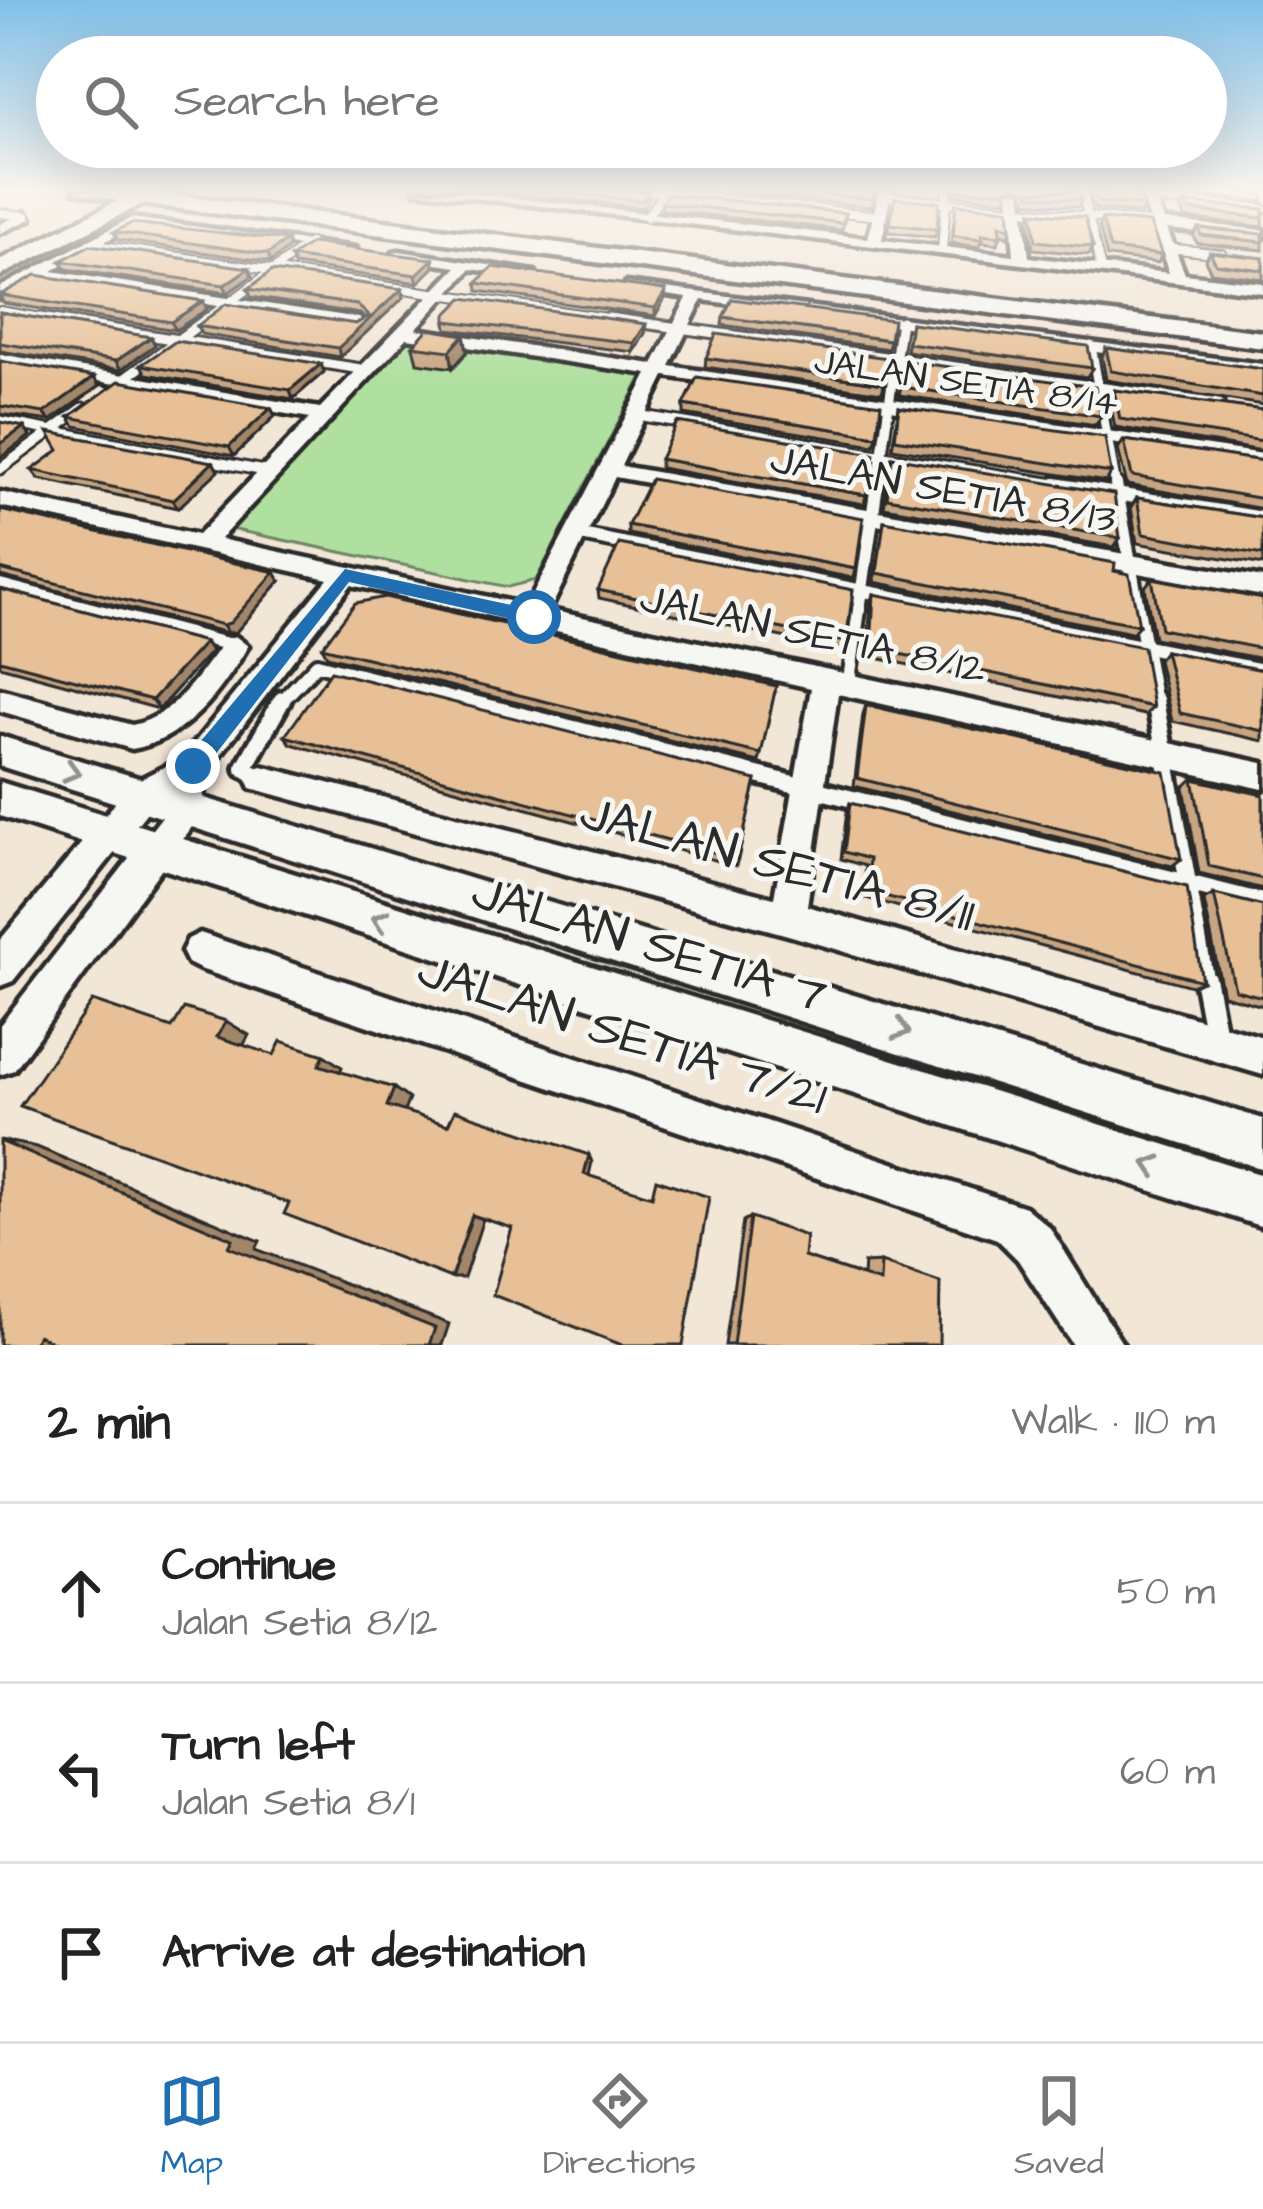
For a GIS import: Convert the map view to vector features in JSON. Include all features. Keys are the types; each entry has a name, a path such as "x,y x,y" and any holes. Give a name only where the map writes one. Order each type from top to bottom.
{"main road":[{"path":"616,254 1263,340"},
{"path":"655,254 1263,328"}],"street":[{"path":"0,293 71,254"},
{"path":"387,254 536,274"},
{"path":"972,254 1263,287"},
{"path":"1021,254 1022,260"},
{"path":"1170,254 1179,278"},
{"path":"202,544 467,265"},
{"path":"36,273 359,323"},
{"path":"605,283 1263,369"},
{"path":"534,617 698,295"},
{"name":"JALAN SETIA 8/14","path":"403,332 1263,460"},
{"path":"0,359 324,415"},
{"name":"JALAN SETIA 8/13","path":"609,470 1263,587"},
{"name":"JALAN SETIA 8/12","path":"0,500 1263,776"},
{"path":"0,1056 155,850 191,786 345,575"},
{"path":"0,700 132,737 149,736 169,728 235,646"},
{"path":"788,918 809,788 837,684"},
{"name":"JALAN SETIA 7","path":"0,751 143,793 191,786 1263,1144"},
{"name":"JALAN SETIA 8/11","path":"262,779 788,918 1263,1056"},
{"path":"0,968 143,793"},
{"name":"JALAN SETIA 7","path":"0,799 1263,1201"},
{"path":"33,928 86,944"},
{"name":"JALAN SETIA 7/21","path":"200,951 1010,1222 1034,1244 1100,1345"}],"lane":[{"path":"158,254 1240,407"},
{"path":"104,393 295,254"},
{"path":"1097,254 1101,269"},
{"path":"1219,254 1239,256"},
{"path":"0,311 367,370"},
{"path":"837,684 862,591 901,321"},
{"path":"1091,346 1217,1043"},
{"path":"0,469 87,406"},
{"path":"637,415 1263,518"},
{"path":"0,421 270,472"},
{"path":"576,534 1263,670"},
{"path":"0,586 235,646"},
{"path":"262,779 244,768 250,748 301,676 317,664 1263,902"}],"green space":[{"path":"403,339 643,375 536,580 508,587 226,528"}],"building":[{"path":"74,254 151,254 249,268 224,285 61,261"},
{"path":"393,254 433,259 416,275 291,257"},
{"path":"1211,254 1263,258 1263,270 1216,264"},
{"path":"492,267 666,290 655,308 477,283"},
{"path":"272,271 402,289 338,348 197,326 226,304 356,324 369,316 357,305 248,289"},
{"path":"36,275 203,301 171,322 0,295"},
{"path":"463,298 646,324 634,343 446,321"},
{"path":"732,299 893,320 890,340 723,317"},
{"path":"0,312 151,337 116,361 0,343"},
{"path":"911,323 1088,346 1092,368 908,343"},
{"path":"428,329 464,335 450,351 413,346"},
{"path":"716,334 888,358 884,384 706,358"},
{"path":"176,341 321,364 290,390 141,365"},
{"path":"1106,348 1263,369 1263,396 1111,371"},
{"path":"0,361 94,377 44,413 0,406"},
{"path":"906,361 1095,387 1101,416 902,387"},
{"path":"697,377 881,404 877,436 684,405"},
{"path":"119,381 271,408 229,447 69,417"},
{"path":"1114,390 1263,410 1263,441 1120,419"},
{"path":"899,407 1105,437 1111,473 895,439"},
{"path":"0,422 24,427 0,444"},
{"path":"677,422 874,454 866,495 660,459"},
{"path":"48,432 213,462 173,500 32,470 59,450"},
{"path":"1124,440 1263,461 1263,499 1132,476"},
{"path":"892,457 1114,494 1120,538 887,498"},
{"path":"651,479 863,518 856,569 628,525"},
{"path":"1137,498 1263,518 1263,555 1143,534"},
{"path":"0,510 275,572 223,625 0,569"},
{"path":"884,521 1115,563 1114,571 1129,574 1139,625 877,573"},
{"path":"619,544 853,590 846,642 598,590"},
{"path":"1152,578 1263,599 1263,649 1161,629"},
{"path":"0,589 205,642 152,700 0,660"},
{"path":"874,594 1143,647 1153,707 871,648"},
{"path":"385,597 776,686 761,754 322,647 355,603"},
{"path":"1165,651 1263,670 1263,731 1180,713"},
{"path":"331,671 756,780 738,859 285,736"},
{"path":"866,705 1165,772 1181,859 857,778"},
{"path":"1193,779 1263,795 1263,879 1209,866"},
{"path":"850,803 1187,887 1202,981 866,891 869,859 844,852"},
{"path":"1214,894 1263,906 1263,997 1235,990"},
{"path":"92,1001 172,1028 184,1008 226,1021 217,1037 274,1055 281,1041 324,1055 319,1065 394,1088 387,1106 448,1125 455,1110 589,1155 584,1174 652,1196 656,1179 709,1197 683,1345 622,1345 493,1295 512,1228 472,1215 451,1278 284,1214 289,1203 20,1106"},
{"path":"0,1141 233,1239 229,1247 435,1328 429,1345 58,1345 38,1335 32,1345 0,1345"},
{"path":"750,1217 806,1236 804,1257 880,1282 881,1262 940,1282 939,1345 733,1345"}],"route":[{"path":"193,766 345,575 534,617"}]}
